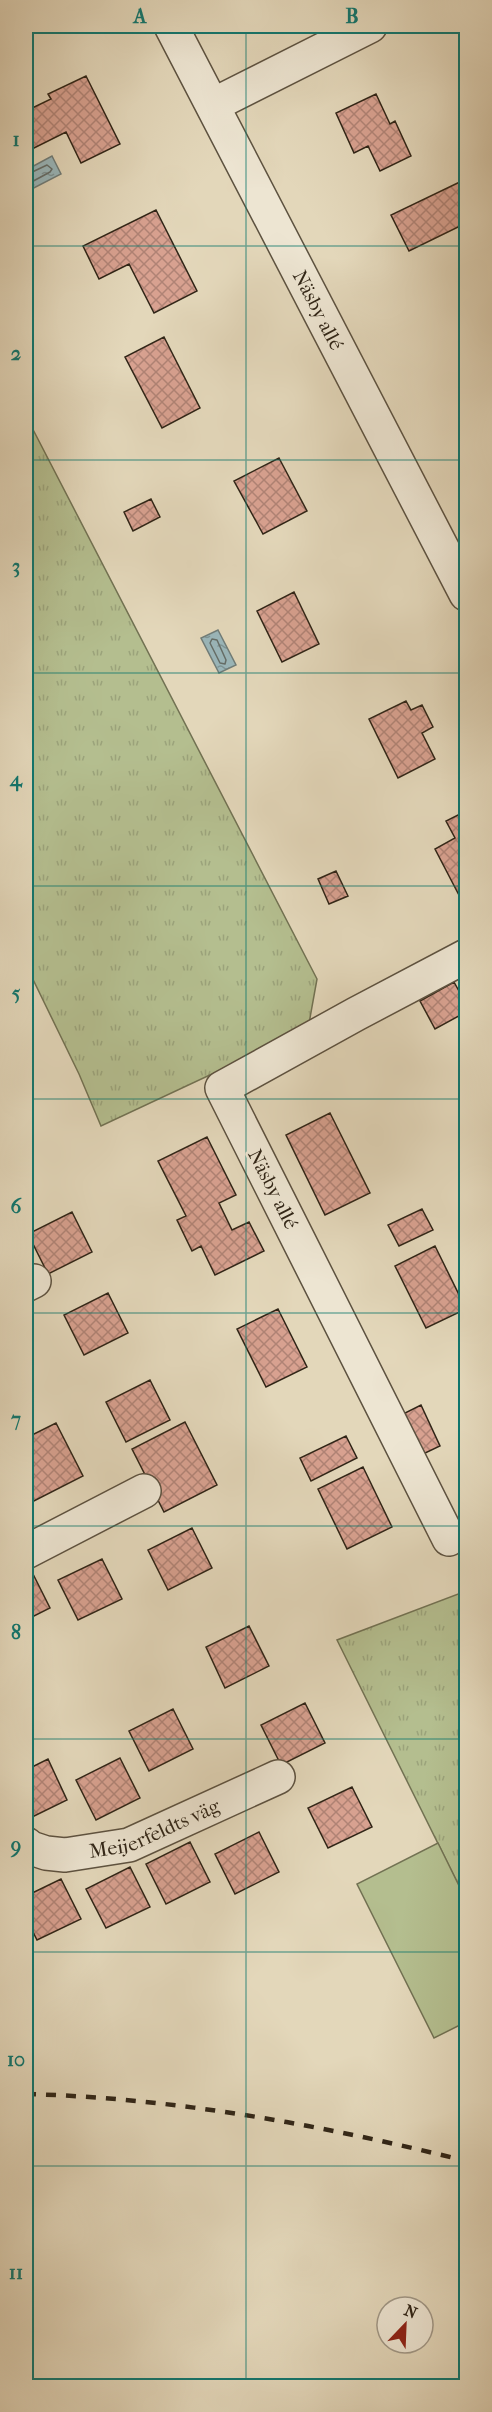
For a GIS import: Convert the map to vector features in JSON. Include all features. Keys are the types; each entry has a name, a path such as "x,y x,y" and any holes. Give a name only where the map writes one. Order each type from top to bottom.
{"street":[{"name":"Näsby allé","path":"171,26 466,594"},
{"path":"213,105 370,26"},
{"name":"Näsby allé","path":"449,1539 222,1088 466,956"},
{"path":"26,1552 144,1491"},
{"name":"Meijerfeldts väg","path":"26,1844 46,1853 65,1856 129,1845 278,1777"}],"green space":[{"path":"26,416 317,979 308,1029 101,1126 79,1074 26,965"},
{"path":"466,1591 466,1900 337,1640"},
{"path":"438,1843 466,1900 466,2022 434,2038 357,1884"}],"water":[{"path":"52,156 61,174 26,192 26,170"},
{"path":"218,630 236,665 219,673 201,638"}],"building":[{"path":"86,76 120,144 81,163 66,132 26,152 26,111 51,99 48,94"},
{"path":"376,94 390,124 395,121 411,156 380,171 368,146 354,153 336,113"},
{"path":"466,179 466,239 460,226 409,251 391,215"},
{"path":"156,210 197,291 154,313 129,264 99,279 83,246"},
{"path":"164,337 200,408 162,428 125,357"},
{"path":"279,458 307,511 263,534 234,481"},
{"path":"151,499 160,517 133,531 124,512"},
{"path":"294,592 319,644 282,662 257,611"},
{"path":"406,701 411,710 422,705 433,727 422,733 435,759 398,778 369,719"},
{"path":"466,811 466,896 461,899 435,849 455,838 446,821"},
{"path":"336,871 348,896 329,904 318,879"},
{"path":"454,982 466,1004 466,1012 435,1029 420,1001"},
{"path":"330,1113 370,1193 325,1215 286,1135"},
{"path":"207,1137 236,1195 219,1203 232,1230 249,1222 264,1251 215,1275 201,1246 192,1251 177,1220 186,1216 158,1161"},
{"path":"422,1209 433,1230 399,1246 388,1225"},
{"path":"72,1212 92,1252 48,1274 28,1234"},
{"path":"435,1246 466,1309 426,1328 395,1266"},
{"path":"108,1293 128,1333 84,1355 64,1315"},
{"path":"278,1309 307,1367 266,1387 237,1329"},
{"path":"150,1380 170,1420 126,1442 106,1402"},
{"path":"421,1405 440,1446 421,1455 401,1415"},
{"path":"185,1422 217,1485 164,1512 132,1449"},
{"path":"56,1423 83,1476 26,1505 26,1438"},
{"path":"346,1436 357,1458 311,1481 300,1458"},
{"path":"363,1467 392,1527 347,1549 318,1489"},
{"path":"192,1528 212,1568 168,1590 148,1550"},
{"path":"102,1559 122,1599 78,1620 58,1580"},
{"path":"30,1568 50,1608 26,1620 26,1570"},
{"path":"249,1626 269,1666 225,1688 206,1647"},
{"path":"305,1703 325,1743 281,1765 261,1725"},
{"path":"173,1709 193,1749 149,1771 129,1731"},
{"path":"120,1758 140,1798 96,1820 76,1780"},
{"path":"48,1759 67,1800 26,1820 26,1770"},
{"path":"352,1787 372,1827 328,1848 308,1808"},
{"path":"259,1832 279,1872 235,1894 215,1854"},
{"path":"190,1842 210,1882 166,1904 146,1864"},
{"path":"130,1867 150,1907 106,1928 86,1889"},
{"path":"61,1879 81,1919 37,1940 26,1918 26,1896"}],"railway":[{"path":"26,2094 193,2107 303,2125 466,2161"}]}
